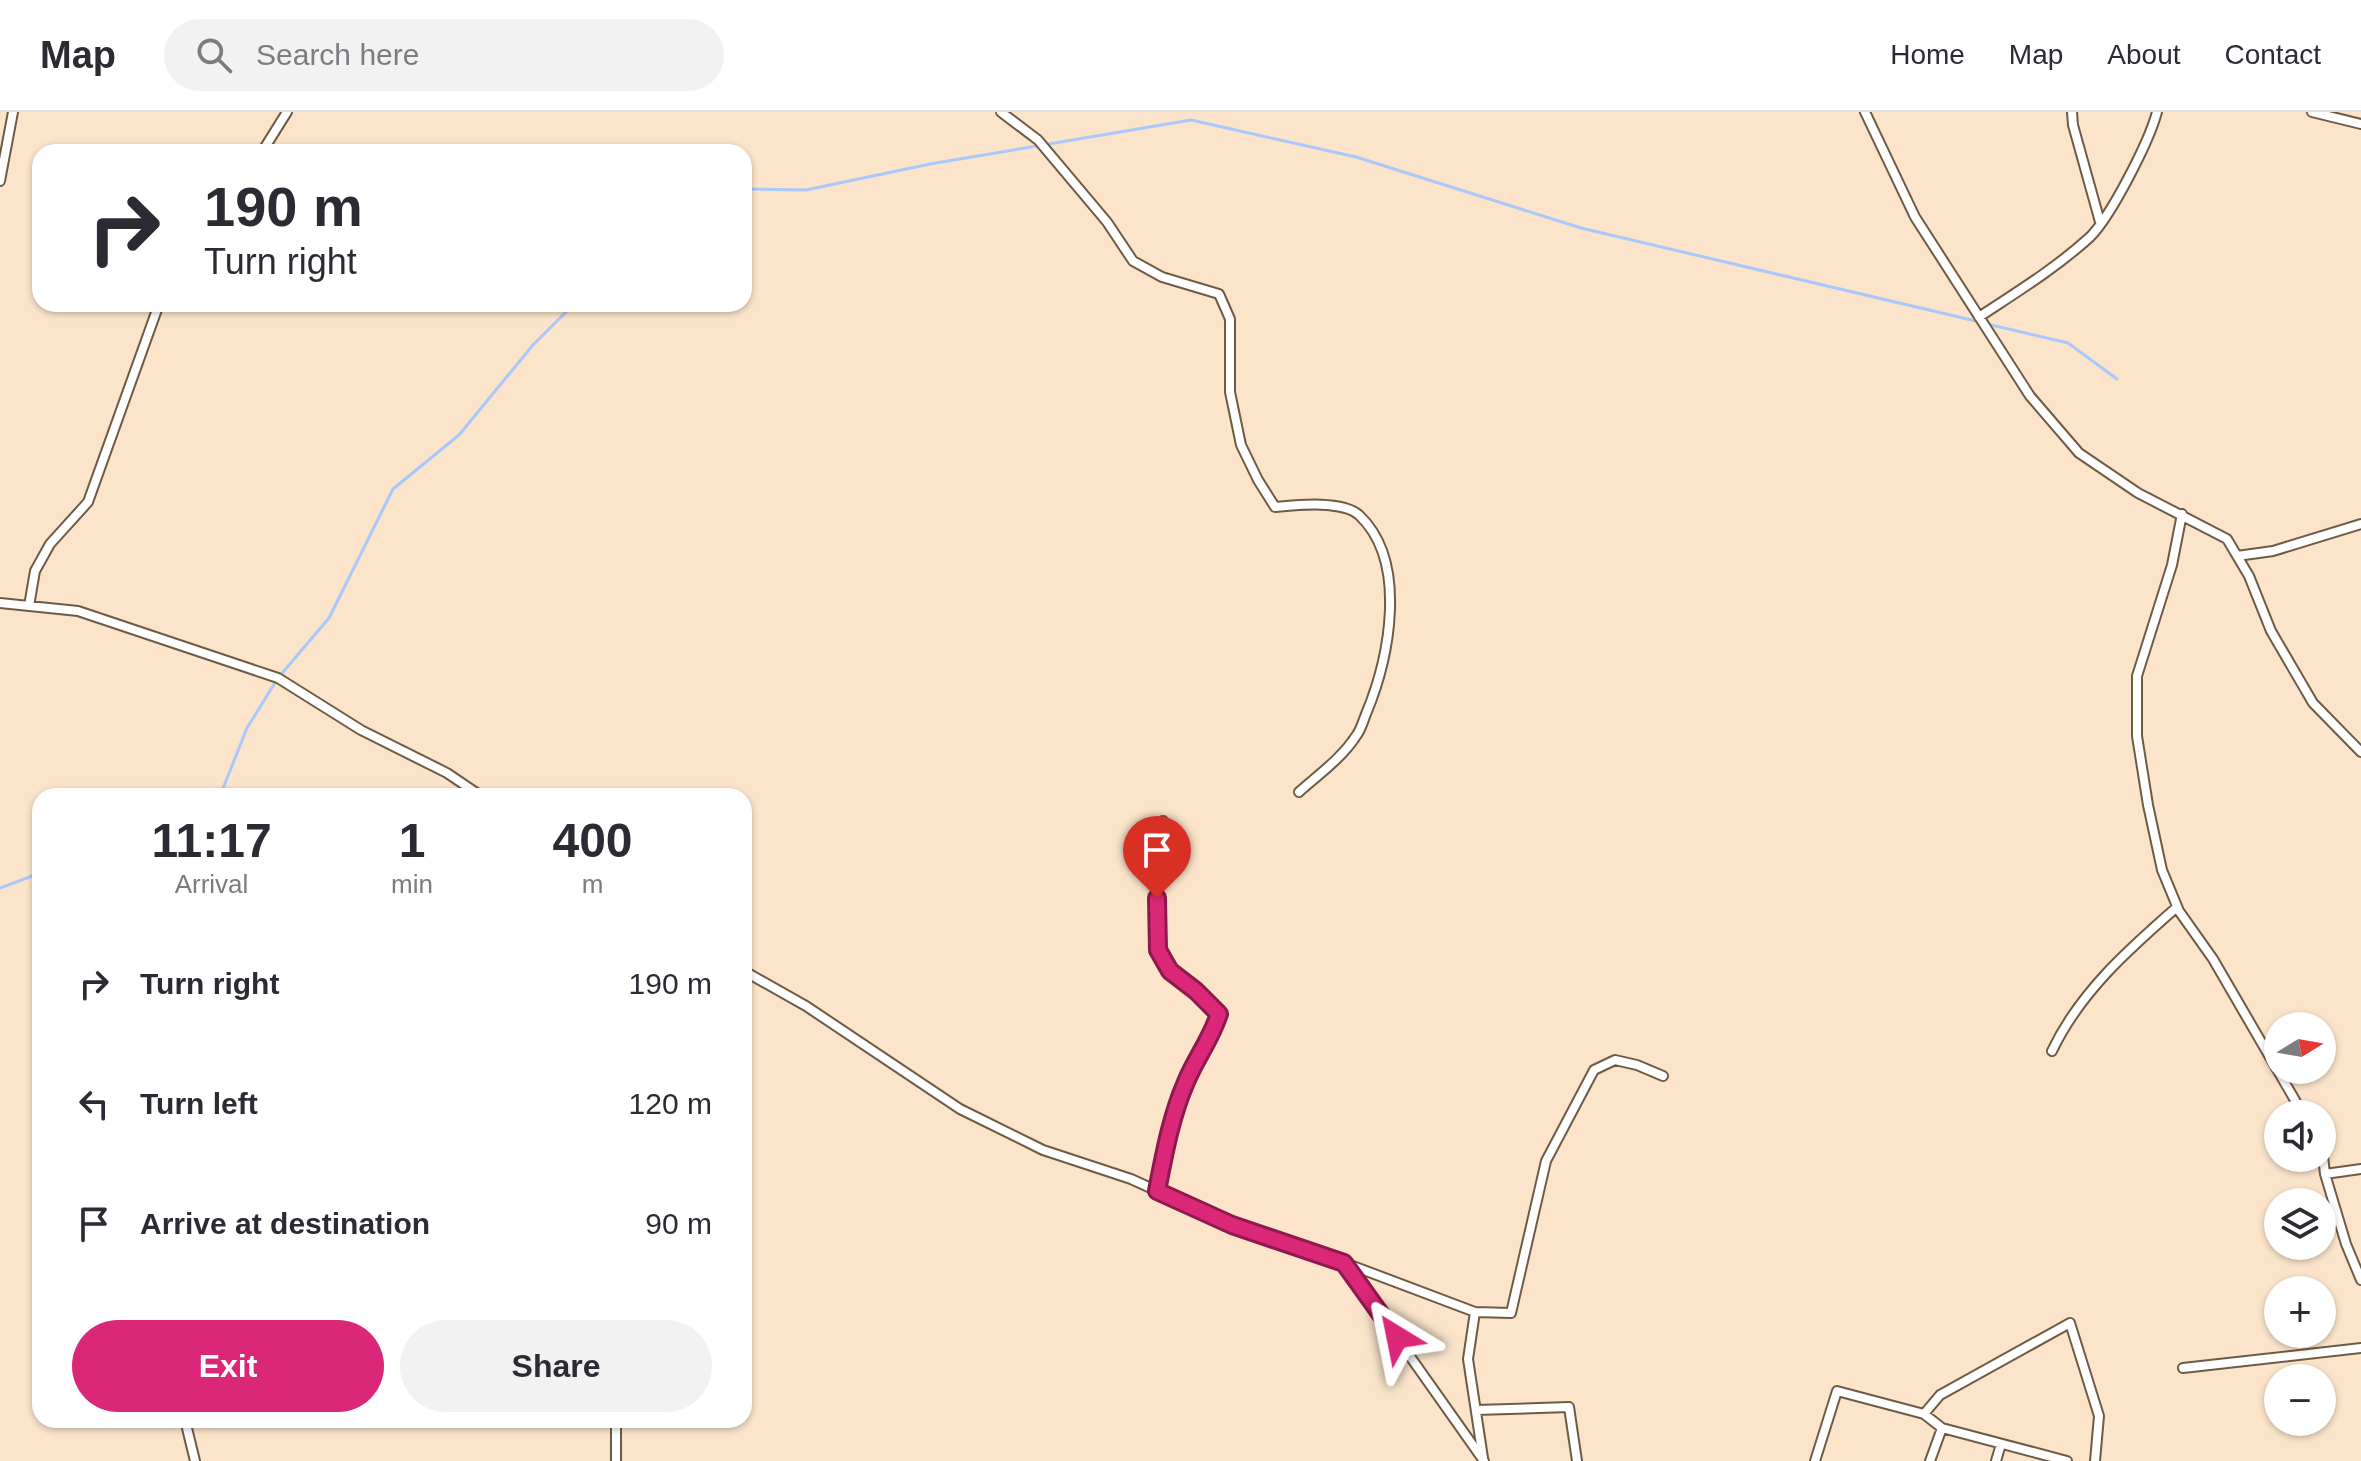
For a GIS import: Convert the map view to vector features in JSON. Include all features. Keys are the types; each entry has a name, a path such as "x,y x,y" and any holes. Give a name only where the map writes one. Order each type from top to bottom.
{"street":[{"path":"0,181 13,112"},
{"path":"267,144 287,112"},
{"path":"1001,112 1038,140 1107,222 1133,261 1162,277 1219,294 1230,319 1230,392 1241,445 1275,507 1304,504 1337,507 1358,513 1377,539 1388,573 1390,601 1387,644 1375,692 1357,736 1299,792"},
{"path":"1865,112 1915,217 2030,396 2079,453 2138,493 2227,539 2249,576 2271,631 2313,703 2361,752"},
{"path":"2072,112 2100,222"},
{"path":"1979,317 2039,278 2092,235 2124,185 2152,130 2157,112"},
{"path":"2312,112 2361,124"},
{"path":"29,606 35,571 50,544 88,502 156,312"},
{"path":"2182,514 2172,565 2137,676 2137,736 2148,805 2162,870 2177,907 2213,959 2295,1100"},
{"path":"2237,556 2273,551 2361,524"},
{"path":"0,603 78,611 278,678 361,730 447,773 469,788"},
{"path":"1157,1191 1165,1150 1185,1083 1212,1037 1219,1014 1170,971 1158,950 1157,898 1163,821"},
{"path":"2052,1051 2065,1023 2121,956 2177,907"},
{"path":"752,976 806,1006 960,1109 1043,1150 1131,1179 1232,1225 1475,1312 1511,1313 1546,1161 1594,1070 1615,1060 1663,1076"},
{"path":"2361,1169 2325,1174 2346,1244 2361,1280"},
{"path":"1344,1263 1484,1461"},
{"path":"1475,1312 1468,1359 1484,1461"},
{"path":"1924,1414 1940,1395 2070,1323 2099,1416 2095,1461"},
{"path":"2183,1368 2361,1348"},
{"path":"1815,1461 1837,1391 1924,1414 1942,1428 2067,1461"},
{"path":"1476,1410 1569,1407 1577,1461"},
{"path":"187,1428 195,1461"},
{"path":"616,1428 616,1461"},
{"path":"1930,1461 1942,1428"},
{"path":"1996,1461 2001,1444"}],"waterway":[{"path":"752,189 806,190 930,164 1191,120 1356,157 1581,228 1980,322"},
{"path":"223,788 247,728 278,678 329,618 393,489 459,435 533,345 566,312"},
{"path":"1987,324 2068,343 2117,379"},
{"path":"0,888 32,876"}],"route":[{"path":"1157,898 1158,950 1170,971 1219,1014 1212,1037 1185,1083 1165,1150 1157,1191 1232,1225 1344,1263 1397,1337"}]}
